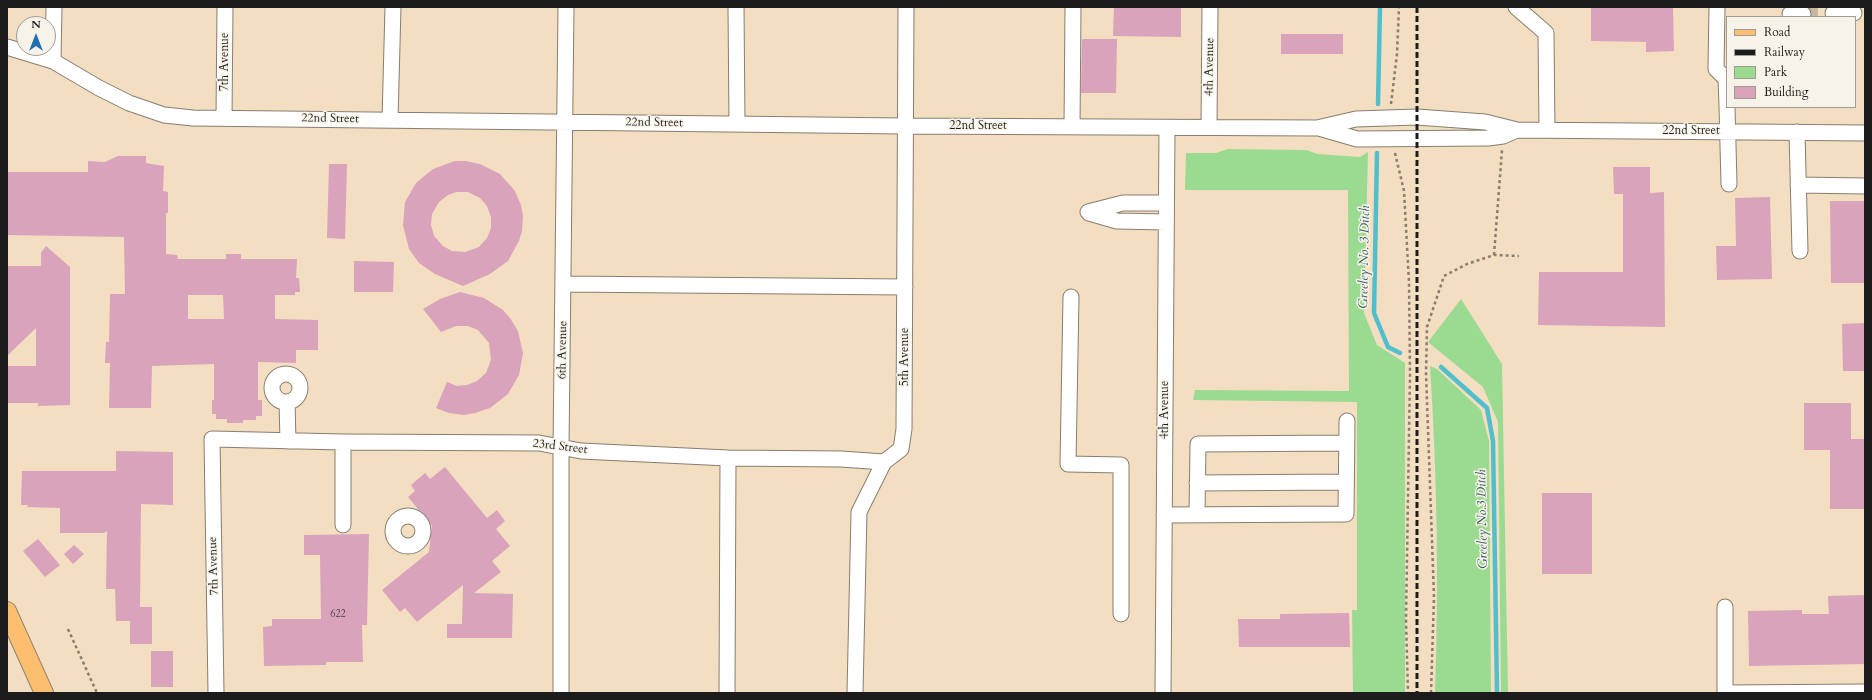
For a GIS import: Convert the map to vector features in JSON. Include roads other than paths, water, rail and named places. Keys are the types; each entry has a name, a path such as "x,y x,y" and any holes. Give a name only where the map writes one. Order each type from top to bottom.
{"main road":[{"path":"7,611 44,693"}],"street":[{"path":"53,61 54,7"},
{"name":"7th Avenue","path":"224,118 225,7"},
{"path":"390,120 393,7"},
{"name":"6th Avenue","path":"561,693 561,447 566,7"},
{"path":"736,7 737,124"},
{"name":"5th Avenue","path":"855,693 860,512 884,462 901,449 904,428 906,7"},
{"path":"1072,127 1073,7"},
{"name":"4th Avenue","path":"1209,127 1210,7"},
{"path":"1516,7 1546,33 1547,130"},
{"path":"1716,7 1716,69 1726,78"},
{"path":"1833,13 1854,12"},
{"name":"22nd Street","path":"7,47 53,61 98,88 129,103 164,115 224,118 1167,128 1317,128 1356,119 1417,118 1485,122 1517,130 1865,133"},
{"path":"1727,108 1729,184"},
{"name":"4th Avenue","path":"1163,693 1167,128"},
{"name":"22nd Street","path":"1317,128 1357,139 1446,139 1503,136 1517,130"},
{"path":"1797,132 1800,251"},
{"path":"1798,185 1865,186"},
{"path":"1166,203 1124,203 1088,212 1117,221 1166,222"},
{"path":"564,284 905,287"},
{"path":"1071,297 1068,464 1121,464 1121,614"},
{"path":"287,402 288,441"},
{"path":"1164,515 1346,514 1347,421"},
{"name":"7th Avenue","path":"212,439 216,693"},
{"name":"23rd Street","path":"212,439 342,442 540,443 581,451 728,458 841,459 884,462"},
{"path":"342,442 344,525"},
{"path":"1197,515 1198,444 1346,443"},
{"path":"727,693 728,458"},
{"path":"1197,483 1346,482"},
{"path":"1726,607 1725,693 1865,692"}],"waterway":[{"path":"1378,104 1380,7"},
{"name":"Greeley No. 3 Ditch","path":"1377,153 1374,313 1388,347 1400,353"},
{"name":"Greeley No.3 Ditch","path":"1441,367 1487,408 1493,441 1497,693"}],"tunnel":[{"path":"1803,14 1833,13"}],"railway":[{"path":"1417,7 1417,693"}]}
